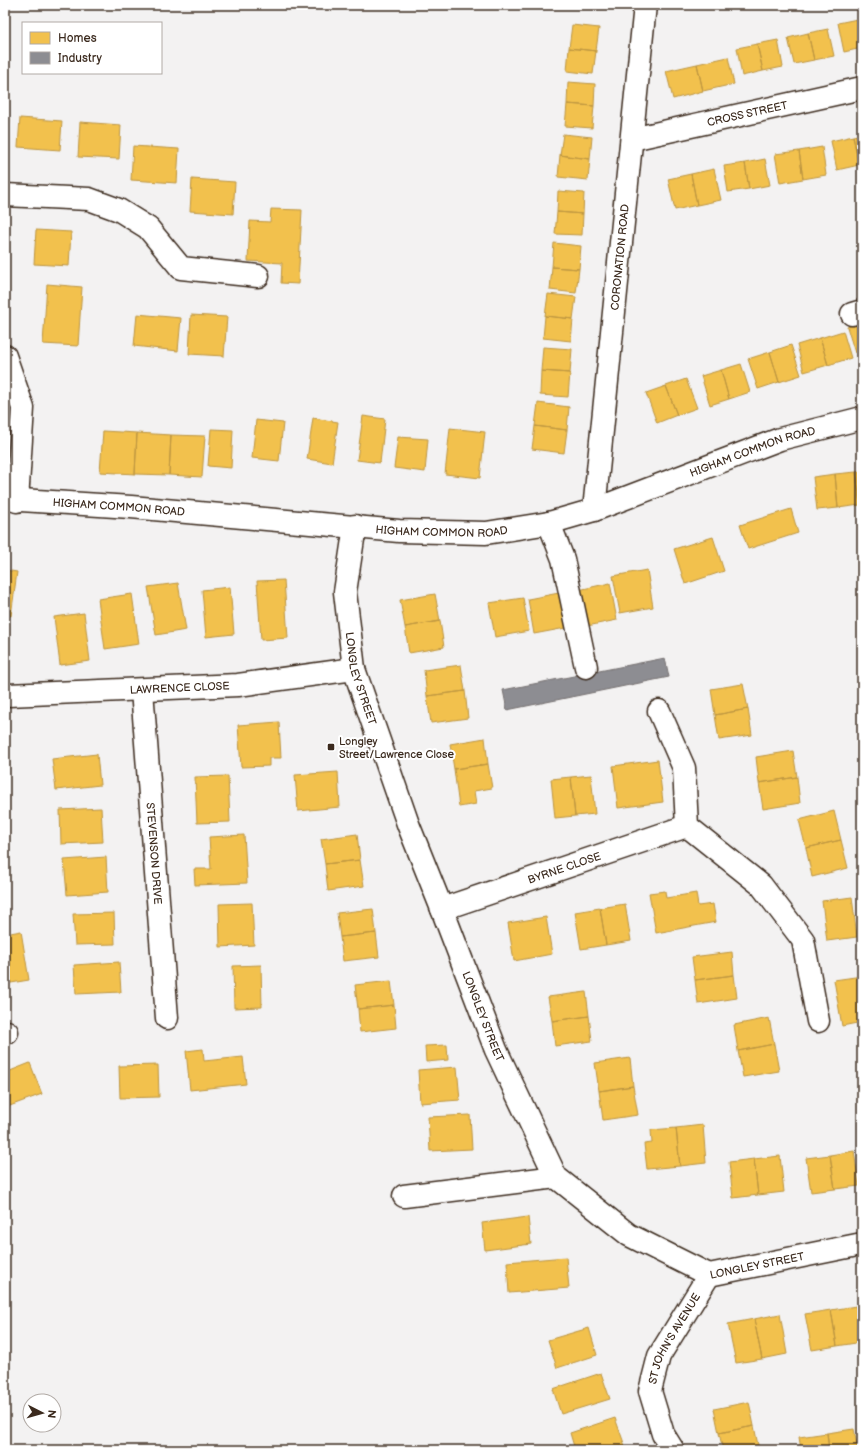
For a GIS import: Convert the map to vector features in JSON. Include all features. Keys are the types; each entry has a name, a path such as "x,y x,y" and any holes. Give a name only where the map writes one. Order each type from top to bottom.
{"street":[{"name":"CORONATION ROAD","path":"594,510 645,5"},
{"name":"CROSS STREET","path":"632,139 862,88"},
{"path":"5,195 89,199 119,210 148,228 181,268 258,276"},
{"path":"5,356 22,408 11,500"},
{"name":"HIGHAM COMMON ROAD","path":"11,500 131,507 399,530 486,533 550,523 594,510 780,439 862,418"},
{"path":"550,523 563,559 586,666"},
{"name":"LONGLEY STREET","path":"355,526 345,592 354,670 408,824 496,1050 556,1177 629,1235 709,1274 862,1244"},
{"name":"LAWRENCE CLOSE","path":"5,694 142,690 238,685 354,670"},
{"name":"STEVENSON DRIVE","path":"142,690 168,1018"},
{"path":"659,711 684,768 687,826 761,885 803,940 818,1021"},
{"name":"BYRNE CLOSE","path":"442,909 687,826"},
{"path":"404,1196 556,1177"},
{"name":"ST JOHN'S AVENUE","path":"673,1450 663,1434 650,1391 659,1356 709,1274"}],"building: Homes":[{"path":"862,18 862,48 844,52 838,23"},
{"path":"572,25 599,28 596,51 569,48"},
{"path":"828,29 834,56 814,60 808,33"},
{"path":"808,33 814,60 794,64 788,38"},
{"path":"778,40 783,67 763,71 757,44"},
{"path":"757,44 763,71 742,76 737,48"},
{"path":"569,48 596,51 593,74 567,71"},
{"path":"728,57 734,84 703,91 697,64"},
{"path":"697,64 703,91 673,99 666,71"},
{"path":"568,82 595,84 594,106 567,104"},
{"path":"567,104 594,106 592,128 565,126"},
{"path":"5,118 10,118 8,149 5,149"},
{"path":"20,118 62,121 60,150 18,147"},
{"path":"80,122 121,125 119,159 78,157"},
{"path":"563,134 592,137 590,159 560,155"},
{"path":"862,134 862,165 859,165 853,136"},
{"path":"853,136 859,165 837,170 831,141"},
{"path":"133,146 179,149 177,183 131,180"},
{"path":"822,147 826,175 803,179 799,151"},
{"path":"799,151 803,179 780,183 775,154"},
{"path":"560,155 590,159 588,180 558,177"},
{"path":"765,159 770,185 749,189 745,163"},
{"path":"745,163 749,189 728,192 724,166"},
{"path":"714,169 721,200 697,205 691,174"},
{"path":"691,174 697,205 675,210 668,179"},
{"path":"192,179 235,182 233,214 190,211"},
{"path":"558,191 584,193 583,214 557,212"},
{"path":"271,209 302,210 298,284 281,283 282,263 248,261 250,221 270,222"},
{"path":"557,212 583,214 582,235 555,234"},
{"path":"36,230 71,232 69,266 34,264"},
{"path":"554,243 581,246 579,269 552,267"},
{"path":"552,267 579,269 576,293 550,290"},
{"path":"47,284 82,287 78,346 43,344"},
{"path":"548,294 576,297 573,319 545,316"},
{"path":"137,314 181,318 178,351 134,346"},
{"path":"191,315 227,317 224,356 189,354"},
{"path":"545,316 573,319 571,341 543,338"},
{"path":"862,323 862,351 855,353 847,327"},
{"path":"843,331 851,358 828,365 820,338"},
{"path":"820,338 828,365 804,372 797,345"},
{"path":"791,345 801,375 779,382 770,352"},
{"path":"543,347 572,349 570,373 541,371"},
{"path":"770,352 779,382 758,389 748,359"},
{"path":"741,364 750,392 729,399 721,370"},
{"path":"721,370 729,399 710,405 701,376"},
{"path":"541,371 570,373 568,397 540,395"},
{"path":"686,379 697,408 677,415 666,386"},
{"path":"666,386 677,415 657,423 646,393"},
{"path":"538,403 569,407 567,430 535,426"},
{"path":"363,416 385,419 380,463 357,460"},
{"path":"313,418 338,422 332,463 307,459"},
{"path":"256,420 283,423 279,461 252,458"},
{"path":"535,426 567,430 564,453 532,449"},
{"path":"450,428 485,432 480,478 445,474"},
{"path":"211,429 233,430 231,468 208,466"},
{"path":"103,431 137,433 135,474 100,472"},
{"path":"137,433 171,435 169,475 135,474"},
{"path":"171,435 205,436 202,477 169,475"},
{"path":"398,437 428,439 425,472 394,468"},
{"path":"862,471 862,505 860,505 856,472"},
{"path":"856,472 860,505 838,508 835,474"},
{"path":"835,474 838,508 817,510 813,477"},
{"path":"791,509 798,533 748,549 740,525"},
{"path":"713,537 724,571 685,584 674,549"},
{"path":"5,570 17,572 11,616 5,615"},
{"path":"647,570 653,607 620,613 613,576"},
{"path":"284,580 288,638 261,640 257,581"},
{"path":"178,583 186,630 156,635 148,587"},
{"path":"610,583 617,620 582,627 574,591"},
{"path":"230,587 234,634 206,637 202,590"},
{"path":"564,592 571,627 534,634 528,599"},
{"path":"132,594 139,644 105,649 98,599"},
{"path":"435,594 440,621 405,627 400,600"},
{"path":"523,598 529,631 495,637 489,603"},
{"path":"84,613 90,661 60,665 54,617"},
{"path":"440,621 444,647 409,653 405,627"},
{"path":"461,665 465,691 427,696 424,670"},
{"path":"743,684 748,709 715,715 711,689"},
{"path":"465,691 468,718 431,723 427,696"},
{"path":"748,709 752,735 719,740 715,715"},
{"path":"279,722 281,758 269,758 269,766 241,767 238,725"},
{"path":"485,738 488,764 454,769 450,744"},
{"path":"793,751 797,777 759,783 756,757"},
{"path":"97,754 100,785 56,790 52,759"},
{"path":"658,760 663,802 618,808 613,766"},
{"path":"488,764 492,788 474,791 476,804 459,807 454,769"},
{"path":"338,772 340,807 298,811 295,775"},
{"path":"591,775 595,814 575,816 571,777"},
{"path":"228,776 230,822 197,823 195,777"},
{"path":"571,777 575,816 555,818 551,779"},
{"path":"797,777 800,803 763,809 759,783"},
{"path":"101,808 103,842 61,844 60,810"},
{"path":"834,811 841,840 806,848 799,820"},
{"path":"357,834 360,860 325,864 321,839"},
{"path":"244,835 247,883 195,885 194,869 211,869 209,837"},
{"path":"841,840 848,868 812,877 806,848"},
{"path":"106,857 108,892 67,895 64,860"},
{"path":"360,860 364,886 328,891 325,864"},
{"path":"665,891 666,898 696,893 698,906 713,904 716,922 656,933 649,893"},
{"path":"852,897 857,937 827,941 822,901"},
{"path":"252,903 254,945 220,947 219,904"},
{"path":"625,904 631,941 606,945 600,908"},
{"path":"600,908 606,945 581,949 575,912"},
{"path":"373,909 376,933 340,937 337,913"},
{"path":"114,913 115,944 75,945 73,914"},
{"path":"546,917 552,954 514,961 508,923"},
{"path":"21,931 29,980 5,984 5,934"},
{"path":"376,933 379,957 343,961 340,937"},
{"path":"732,952 734,975 695,980 692,957"},
{"path":"119,962 121,992 76,994 74,965"},
{"path":"261,965 262,1007 234,1008 233,966"},
{"path":"734,975 737,998 698,1004 695,980"},
{"path":"862,976 862,1022 842,1026 834,980"},
{"path":"391,981 394,1005 358,1009 355,985"},
{"path":"586,992 589,1016 552,1021 548,997"},
{"path":"394,1005 396,1028 360,1032 358,1009"},
{"path":"589,1016 592,1041 555,1046 552,1021"},
{"path":"769,1018 774,1044 738,1051 734,1025"},
{"path":"774,1044 779,1071 743,1077 738,1051"},
{"path":"447,1045 448,1060 426,1062 425,1046"},
{"path":"203,1049 204,1061 243,1057 246,1084 190,1090 186,1051"},
{"path":"630,1058 633,1086 599,1091 595,1063"},
{"path":"30,1063 42,1094 7,1107 5,1101 5,1073"},
{"path":"158,1065 159,1097 120,1098 119,1066"},
{"path":"457,1067 460,1100 420,1103 418,1070"},
{"path":"633,1086 638,1115 603,1120 599,1091"},
{"path":"470,1115 472,1149 430,1151 428,1117"},
{"path":"703,1125 706,1163 680,1166 676,1128"},
{"path":"676,1128 680,1166 647,1169 644,1144 652,1143 651,1130"},
{"path":"854,1151 859,1186 835,1189 830,1155"},
{"path":"830,1155 835,1189 811,1192 806,1158"},
{"path":"780,1156 784,1192 758,1195 754,1159"},
{"path":"754,1159 758,1195 733,1198 729,1162"},
{"path":"528,1217 531,1244 485,1250 482,1223"},
{"path":"566,1257 569,1288 509,1293 507,1262"},
{"path":"856,1306 862,1342 837,1346 831,1310"},
{"path":"831,1310 837,1346 812,1350 805,1314"},
{"path":"780,1314 787,1354 762,1359 754,1319"},
{"path":"754,1319 762,1359 736,1363 728,1324"},
{"path":"589,1328 597,1355 557,1368 548,1340"},
{"path":"601,1373 610,1399 561,1414 553,1389"},
{"path":"749,1402 754,1426 719,1433 714,1409"},
{"path":"615,1418 625,1446 612,1450 575,1450 570,1433"},
{"path":"754,1426 759,1450 723,1450 719,1433"},
{"path":"854,1429 858,1450 829,1450 827,1433"},
{"path":"827,1433 829,1450 801,1450 799,1437"}],"building: Industry":[{"path":"665,658 669,677 507,710 503,690"}],"place":[{"name":"Longley Street/Lawrence Close","path":"331,747"}]}
